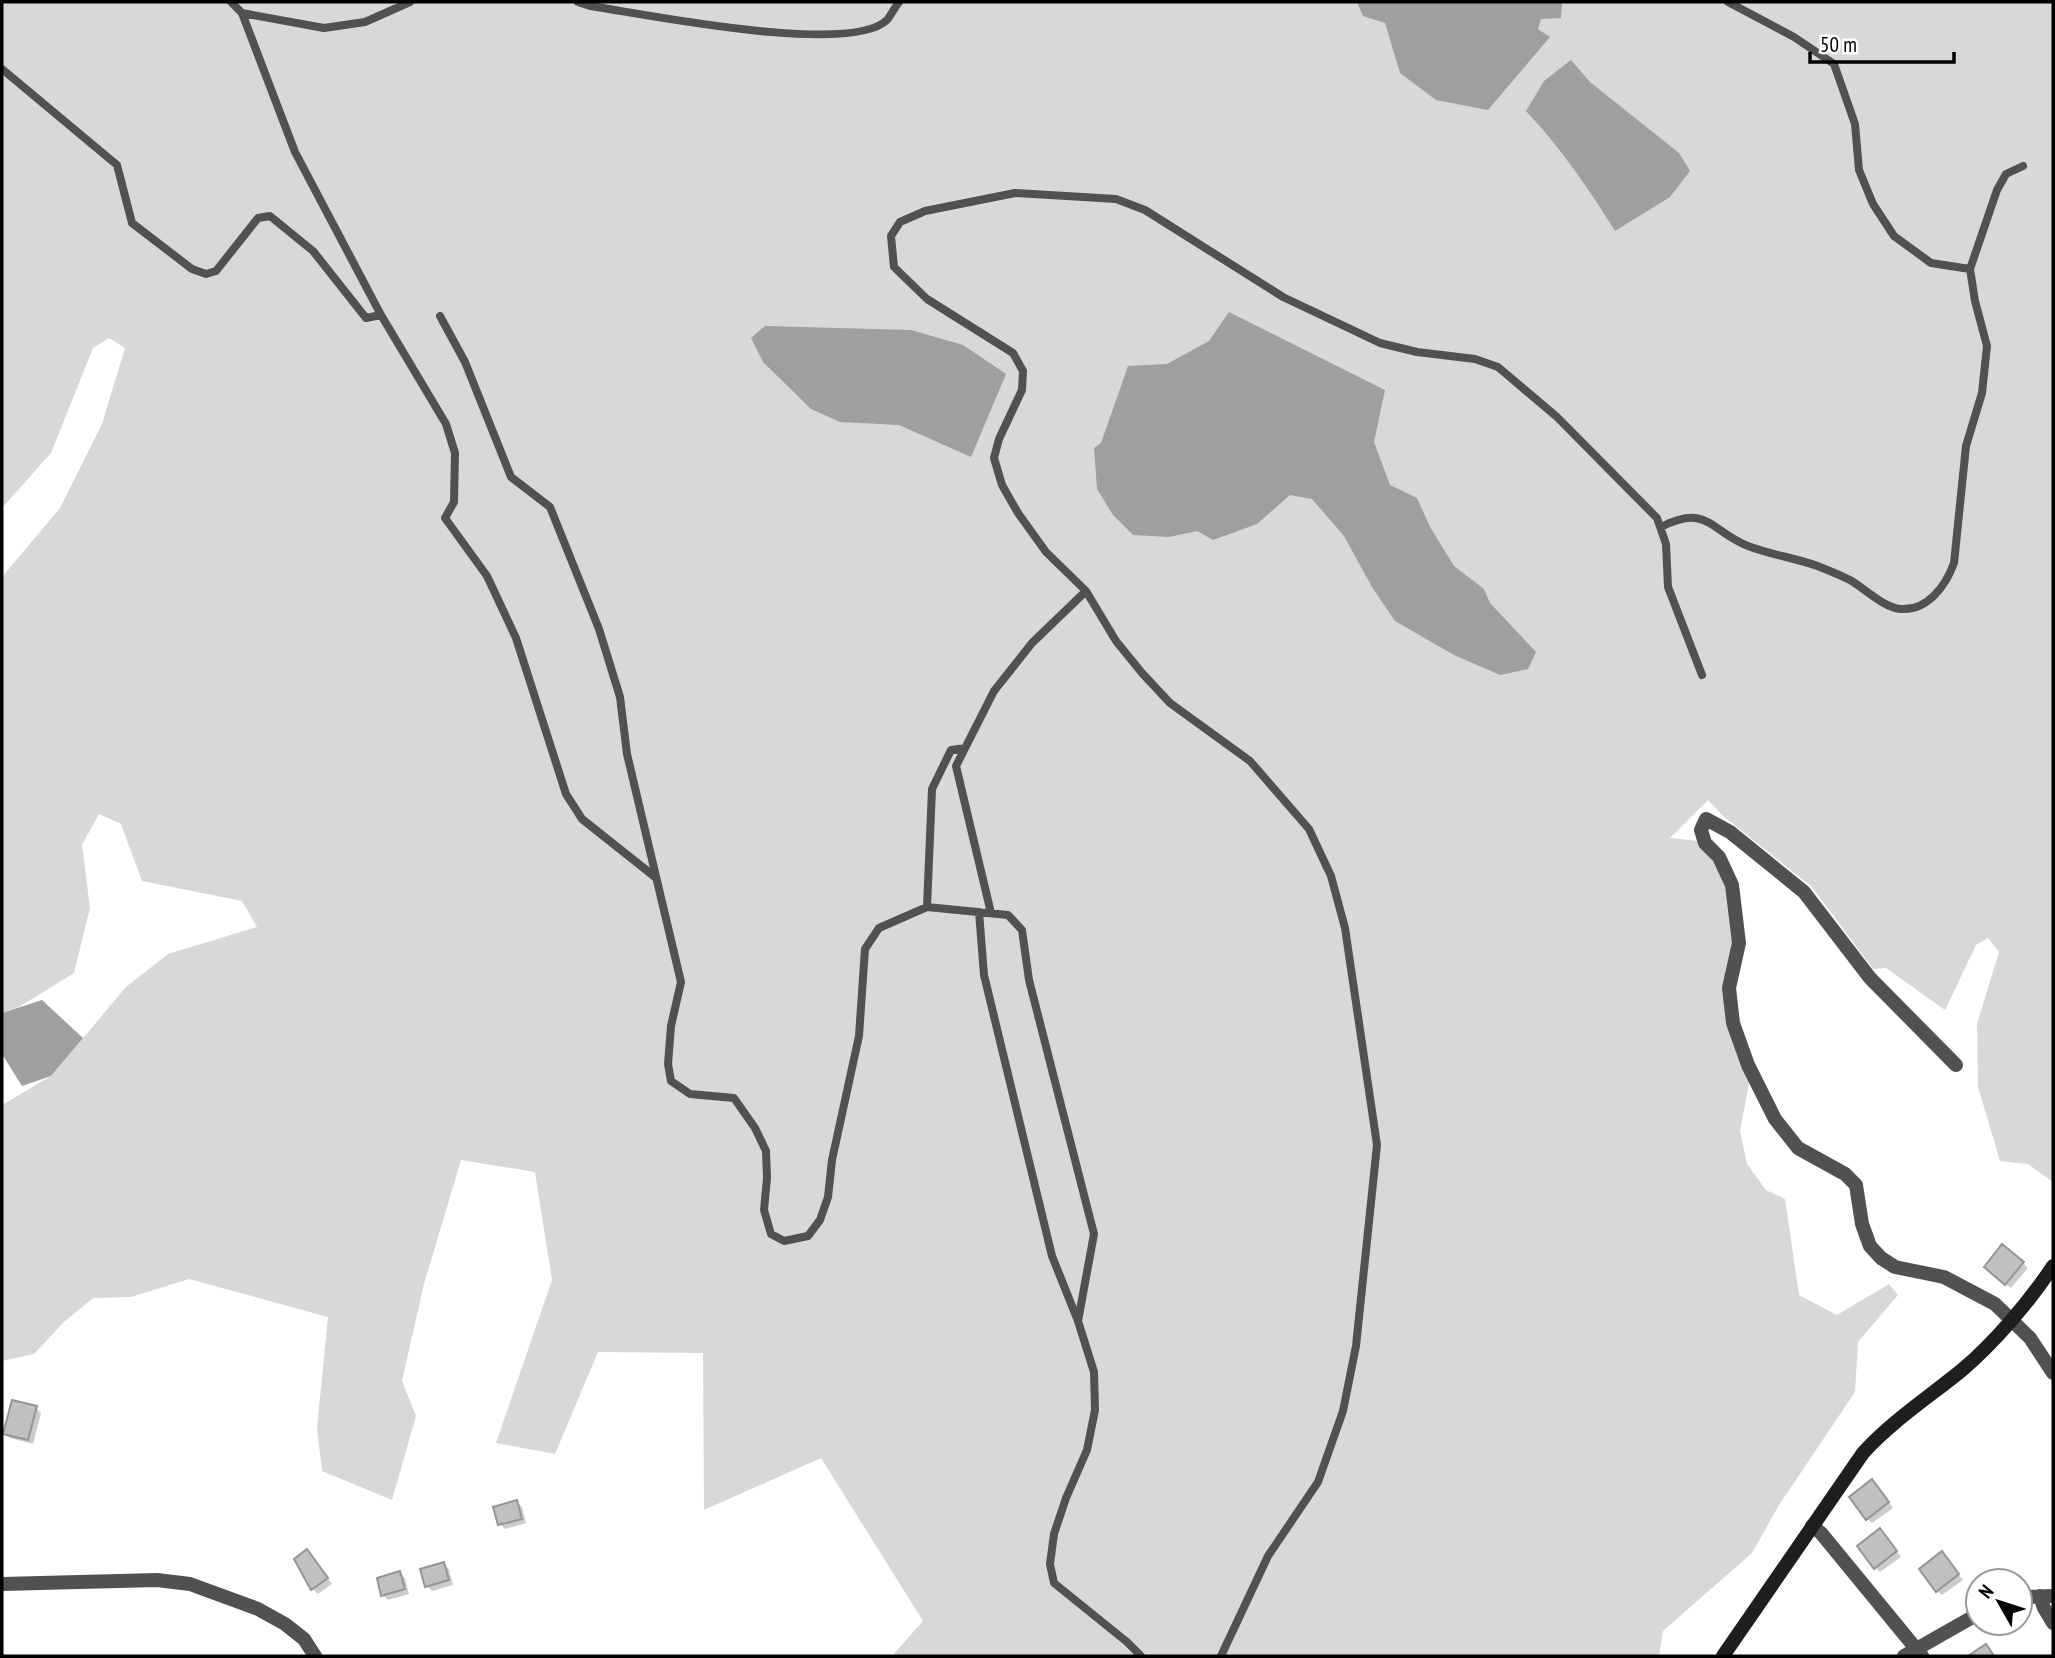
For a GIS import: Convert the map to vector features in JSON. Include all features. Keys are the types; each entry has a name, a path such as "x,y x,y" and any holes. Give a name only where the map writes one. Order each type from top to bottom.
{"street":[{"path":"1956,1065 1870,978 1804,892 1730,832 1706,819 1701,830 1704,843 1718,857 1732,885 1738,943 1729,988 1733,1023 1748,1065 1775,1119 1798,1148 1845,1174 1856,1185 1862,1224 1870,1246 1881,1258 1895,1267 1944,1278 1995,1304 2030,1338 2053,1373"},
{"path":"1723,1656 1863,1453 1877,1438 1964,1368 2012,1318 2053,1266"},
{"path":"1812,1526 1821,1533 1914,1654 1964,1623"},
{"path":"2,1584 157,1580 190,1584 258,1609 285,1624 304,1639 316,1656"},
{"path":"2047,1596 2044,1608 2053,1623"}],"lane":[{"path":"231,2 242,13 295,152 381,315 446,424 455,453 454,502 445,518 487,576 516,638 566,794 582,819 655,877"},
{"path":"242,13 324,28 365,22 410,2"},
{"path":"578,2 771,34 853,33 886,21 898,2"},
{"path":"1728,2 1794,37 1834,64 1855,124 1859,170 1873,204 1894,236 1931,263 1970,269"},
{"path":"2,69 117,166 132,223 192,269 206,274 216,271 258,218 270,216 313,251 366,318 381,315"},
{"path":"1661,527 1696,516 1746,545 1817,566 1849,580 1878,599 1900,609 1915,606 1933,597 1947,581 1954,563 1966,446 1982,393 1987,346 1970,269 1997,190 2006,174 2023,166"},
{"path":"1222,1656 1268,1556 1318,1482 1343,1411 1356,1346 1377,1145 1345,928 1331,876 1309,829 1250,761 1170,704 1116,641 1086,591 1046,552 1002,485 994,458 999,439 1022,390 1023,371 1013,354 927,299 894,267 891,236 900,222 925,211 1015,193 1116,199 1145,210 1283,296 1380,343 1417,352 1475,359 1498,367 1558,417 1657,518 1667,544 1668,587 1702,675"},
{"path":"440,316 465,362 511,477 550,507 599,629 620,697 627,754 681,982 671,1026 668,1064 671,1081 690,1094 734,1098 766,1151 764,1210 771,1234 784,1241 808,1236 820,1220 828,1197 832,1160 859,1036 865,950 879,928 927,907 1008,915 1022,930 1030,980 1094,1234 1079,1321"},
{"path":"991,914 956,766 994,691 1032,643 1086,591"},
{"path":"927,907 932,789 951,750 965,748"},
{"path":"979,912 984,975 1052,1256 1079,1321 1094,1373 1095,1410 1087,1450 1054,1534 1050,1564 1054,1583 1141,1656"}],"shaded area":[{"path":"2,2 2053,2 2053,1182 2028,1164 2000,1161 1978,1087 1977,1024 1999,952 1988,938 1976,945 1945,1010 1886,968 1873,969 1812,887 1722,815 1708,800 1670,838 1698,841 1731,885 1736,944 1727,989 1750,1078 1740,1131 1747,1164 1766,1190 1785,1199 1799,1295 1837,1315 1889,1284 1898,1295 1858,1342 1855,1392 1779,1505 1752,1553 1663,1631 1659,1656 892,1656 923,1621 821,1458 704,1510 703,1353 598,1352 555,1454 496,1443 552,1280 535,1172 461,1160 424,1284 402,1381 416,1416 392,1500 322,1471 317,1428 328,1317 189,1279 131,1297 93,1298 64,1322 34,1354 2,1361 2,1105 51,1076 126,987 168,954 257,927 242,901 142,881 121,824 99,814 82,845 90,908 74,973 19,1007 2,1013 2,577 60,508 102,424 125,348 109,338 93,348 51,453 2,508"},
{"path":"1357,2 1562,2 1561,18 1541,19 1538,29 1550,37 1488,110 1436,100 1400,73 1385,23 1363,16"},
{"path":"1571,60 1590,82 1679,153 1690,171 1670,197 1615,231 1574,169 1526,111 1544,81"},
{"path":"1229,312 1385,390 1374,442 1390,485 1417,498 1430,527 1454,566 1484,589 1490,603 1536,652 1528,669 1500,675 1454,655 1395,621 1372,587 1344,536 1312,499 1290,495 1257,524 1213,540 1197,531 1169,537 1133,535 1113,515 1097,489 1094,448 1101,443 1128,366 1167,364 1209,341"},
{"path":"765,326 911,330 963,345 1006,374 971,457 899,425 840,422 811,409 763,362 751,338"},
{"path":"42,1000 83,1038 51,1076 22,1086 2,1054 2,1013"}],"building":[{"path":"2002,1244 2024,1262 2005,1285 1984,1267"},
{"path":"12,1400 37,1406 28,1440 3,1434"},
{"path":"1872,1479 1889,1502 1866,1520 1849,1497"},
{"path":"517,1500 522,1519 498,1525 493,1507"},
{"path":"1880,1528 1897,1551 1874,1569 1857,1546"},
{"path":"307,1549 328,1578 311,1590 294,1559"},
{"path":"1942,1551 1959,1574 1936,1592 1919,1569"},
{"path":"444,1562 449,1580 425,1587 420,1569"},
{"path":"400,1571 405,1589 381,1596 377,1578"},
{"path":"1986,1644 1994,1656 1968,1656"}]}
